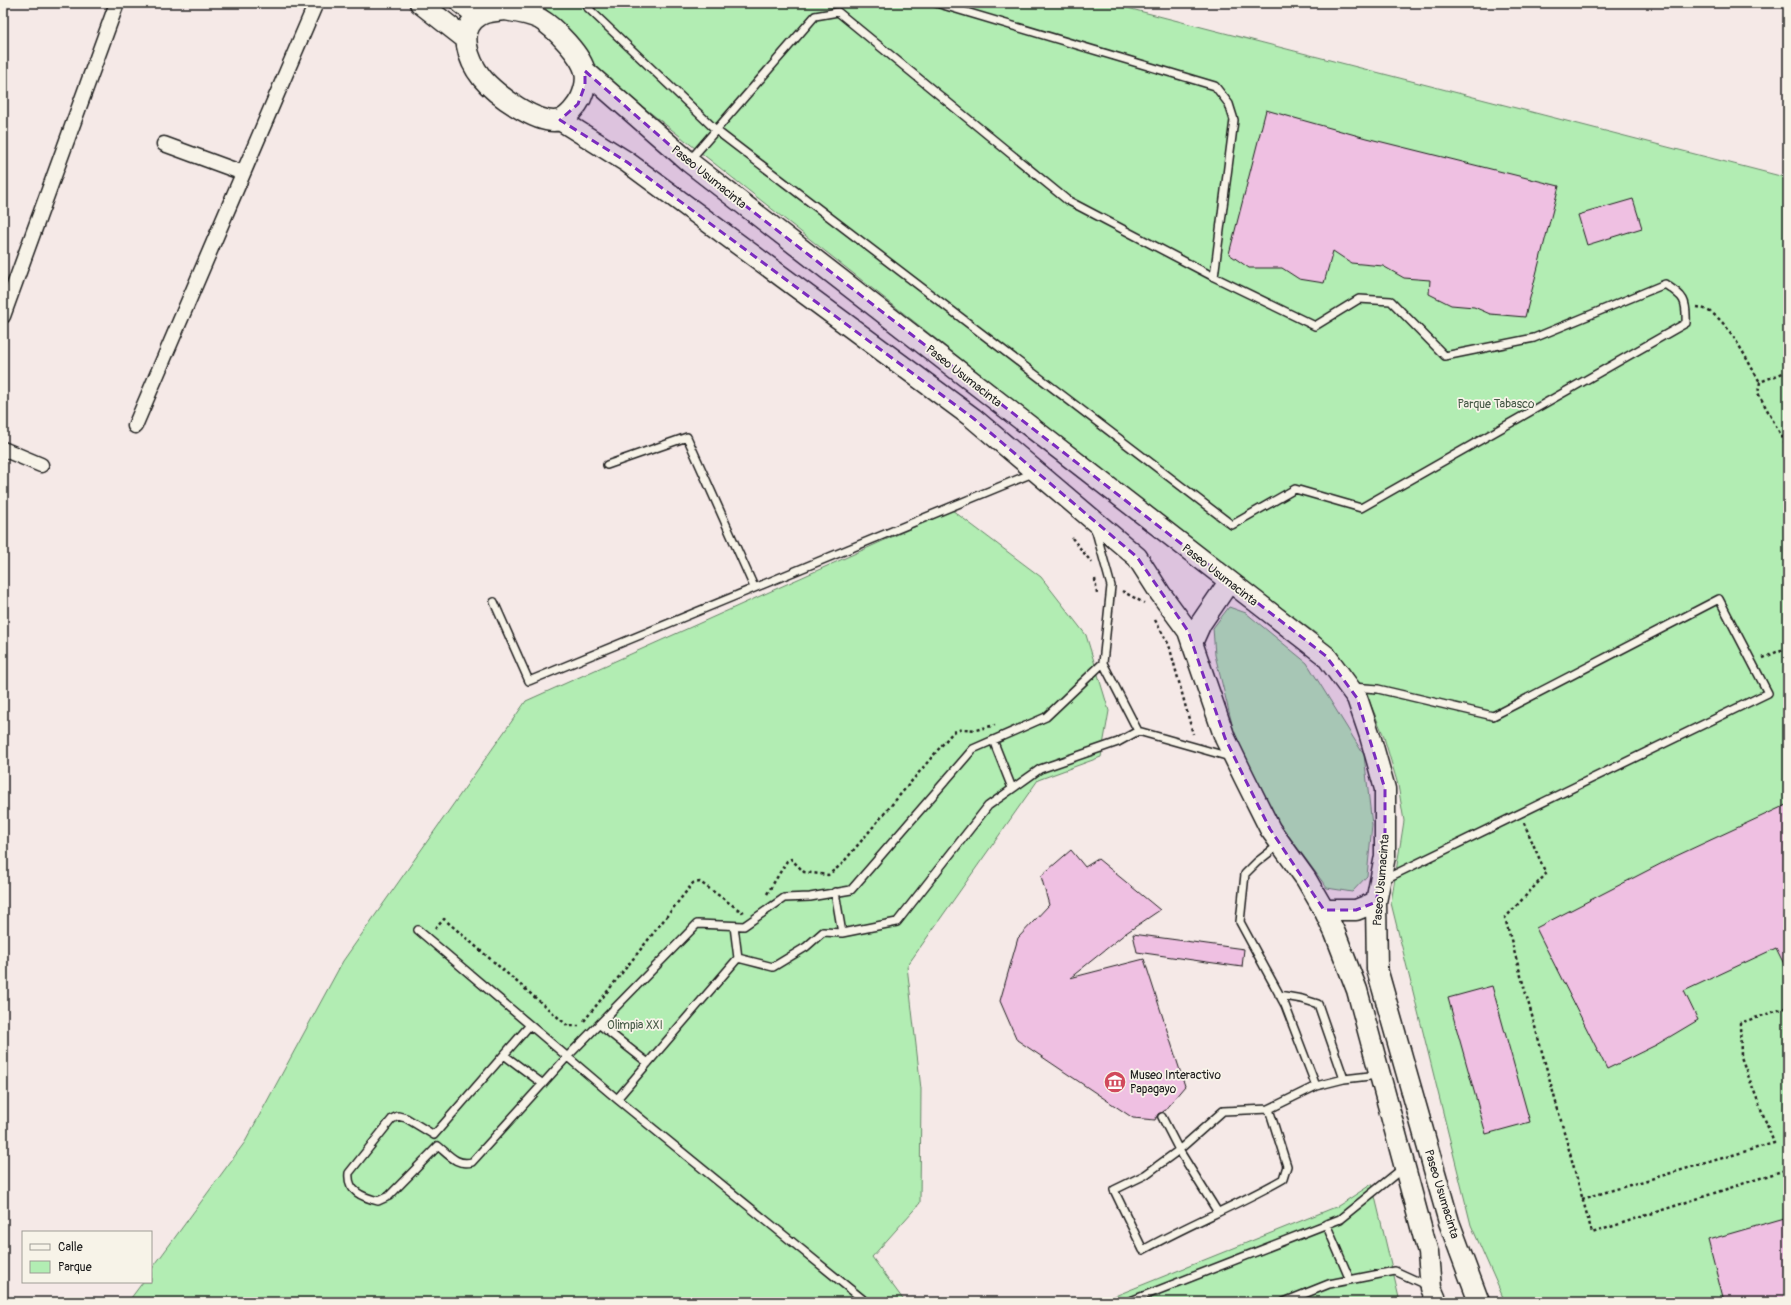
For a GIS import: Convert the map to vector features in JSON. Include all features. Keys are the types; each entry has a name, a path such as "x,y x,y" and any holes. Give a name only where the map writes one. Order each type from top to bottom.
{"main road":[{"path":"420,3 466,39"},
{"path":"461,3 478,16"},
{"path":"560,120 578,104 584,89 585,71 560,34 540,19 505,10 478,16 470,24 466,31 466,39 473,63 482,78 494,89 519,109 544,119 560,120 647,176 973,418 1137,557 1160,593 1188,631 1225,738 1234,758 1270,829 1306,879 1324,910 1357,990 1428,1253 1434,1295"},
{"name":"Paseo Usumacinta","path":"585,71 689,162 1326,656 1357,698 1385,788 1386,856 1376,902 1377,969 1449,1222 1479,1302"},
{"path":"1192,643 1201,623 1229,582"},
{"path":"1324,910 1356,910 1376,902"}],"street":[{"path":"3,316 117,3"},
{"path":"135,426 316,3"},
{"path":"164,144 243,173"},
{"path":"3,449 41,464"}],"lane":[{"path":"593,3 588,8 717,130 1232,525 1295,488 1361,508 1686,324 1687,305 1681,295 1665,284 1534,338 1445,356 1391,301 1359,299 1315,326 1214,277 1067,200 838,12 815,16 717,130 689,162"},
{"path":"936,3 1215,86 1229,104 1234,120 1214,277"},
{"path":"607,465 687,437 754,587"},
{"path":"494,602 529,681 1036,472"},
{"path":"1093,520 1111,586 1103,663 1138,731"},
{"path":"1348,686 1378,689 1493,716 1719,599 1768,693 1381,881"},
{"path":"438,1146 389,1196 378,1201 357,1194 348,1180 349,1173 392,1119 398,1116 406,1118 434,1135 438,1146 457,1162 465,1164 472,1162 567,1057 600,1025 697,924 744,926 784,898 810,897 851,890 973,749 1046,717 1103,663"},
{"path":"738,958 773,967 806,947 823,932 842,933 897,922 988,806 1040,769 1118,742 1138,731 1234,758"},
{"path":"993,740 1012,788"},
{"path":"1280,844 1257,862 1245,874 1240,922 1279,995 1316,1086"},
{"path":"835,892 842,933"},
{"path":"617,1099 738,958 734,926"},
{"path":"418,930 617,1099 866,1302"},
{"path":"1279,995 1302,999 1318,1004 1344,1079"},
{"path":"434,1135 530,1025"},
{"path":"600,1025 648,1063"},
{"path":"504,1055 543,1084"},
{"path":"1268,1109 1287,1166 1283,1179 1255,1196 1217,1211 1143,1250 1114,1190 1145,1176 1179,1150 1223,1111 1268,1109 1316,1086 1344,1079 1380,1075"},
{"path":"1162,1117 1179,1150 1217,1211"},
{"path":"1128,1302 1340,1219 1405,1167"},
{"path":"1326,1224 1350,1280"},
{"path":"1284,1302 1328,1284 1395,1272 1434,1295"}],"path":[{"path":"1687,305 1704,308 1723,321 1760,382 1758,393 1788,448"},
{"path":"1760,382 1788,371"},
{"path":"1072,538 1094,567"},
{"path":"1095,574 1098,598"},
{"path":"1111,586 1147,604"},
{"path":"1154,618 1169,645 1196,748"},
{"path":"1752,663 1788,647"},
{"path":"764,900 787,861 791,859 804,872 828,875 841,865 953,732 963,729 976,730 1001,723"},
{"path":"1520,813 1546,874 1504,918 1592,1233 1788,1169"},
{"path":"427,937 444,919 568,1026 579,1027 693,883 700,882 742,912 748,910"},
{"path":"1582,1199 1774,1143 1741,1057 1740,1023 1788,1008"}],"highlighted area":[{"path":"585,71 689,162 1326,656 1357,698 1385,789 1385,856 1376,902 1356,910 1324,910 1270,829 1244,777 1225,738 1188,631 1137,557 973,418 627,162 560,120 578,104 585,85"}],"green space":[{"name":"Parque Tabasco","path":"541,3 1108,3 1788,178 1788,1302 1505,1302 1471,1225 1391,903 1404,821 1398,785 1383,734 1365,691 1318,635 1172,526 599,72"},
{"name":"Olimpia XXI","path":"952,510 1041,577 1086,635 1109,711 1101,757 1038,780 907,966 921,1089 920,1203 872,1257 905,1302 128,1302 142,1283 152,1283 152,1269 245,1142 343,961 526,701"},
{"path":"1229,607 1246,613 1307,663 1364,755 1372,825 1367,876 1352,892 1327,888 1266,805 1234,732 1215,655 1213,628"},
{"path":"1372,1184 1400,1302 1100,1302 1338,1206"}],"building":[{"path":"1266,110 1366,138 1559,186 1525,317 1490,314 1474,307 1451,305 1429,294 1430,280 1404,278 1383,266 1351,263 1333,251 1324,283 1299,279 1282,268 1249,268 1229,254"},
{"path":"1633,199 1642,228 1587,245 1578,215"},
{"path":"1788,804 1788,972 1776,948 1684,991 1698,1020 1656,1045 1607,1069 1536,928 1674,857"},
{"path":"1071,850 1085,867 1098,859 1160,910 1126,933 1070,978 1144,959 1185,1086 1163,1112 1158,1114 1155,1120 1133,1118 1017,1040 1000,1001 1018,938 1049,905 1041,876"},
{"path":"1133,934 1244,949 1242,967 1137,952"},
{"path":"1492,986 1530,1122 1486,1134 1448,998"},
{"path":"1788,1217 1788,1302 1724,1302 1708,1240"}],"place":[{"name":"Museo Interactivo Papagayo","path":"1115,1082"}]}
